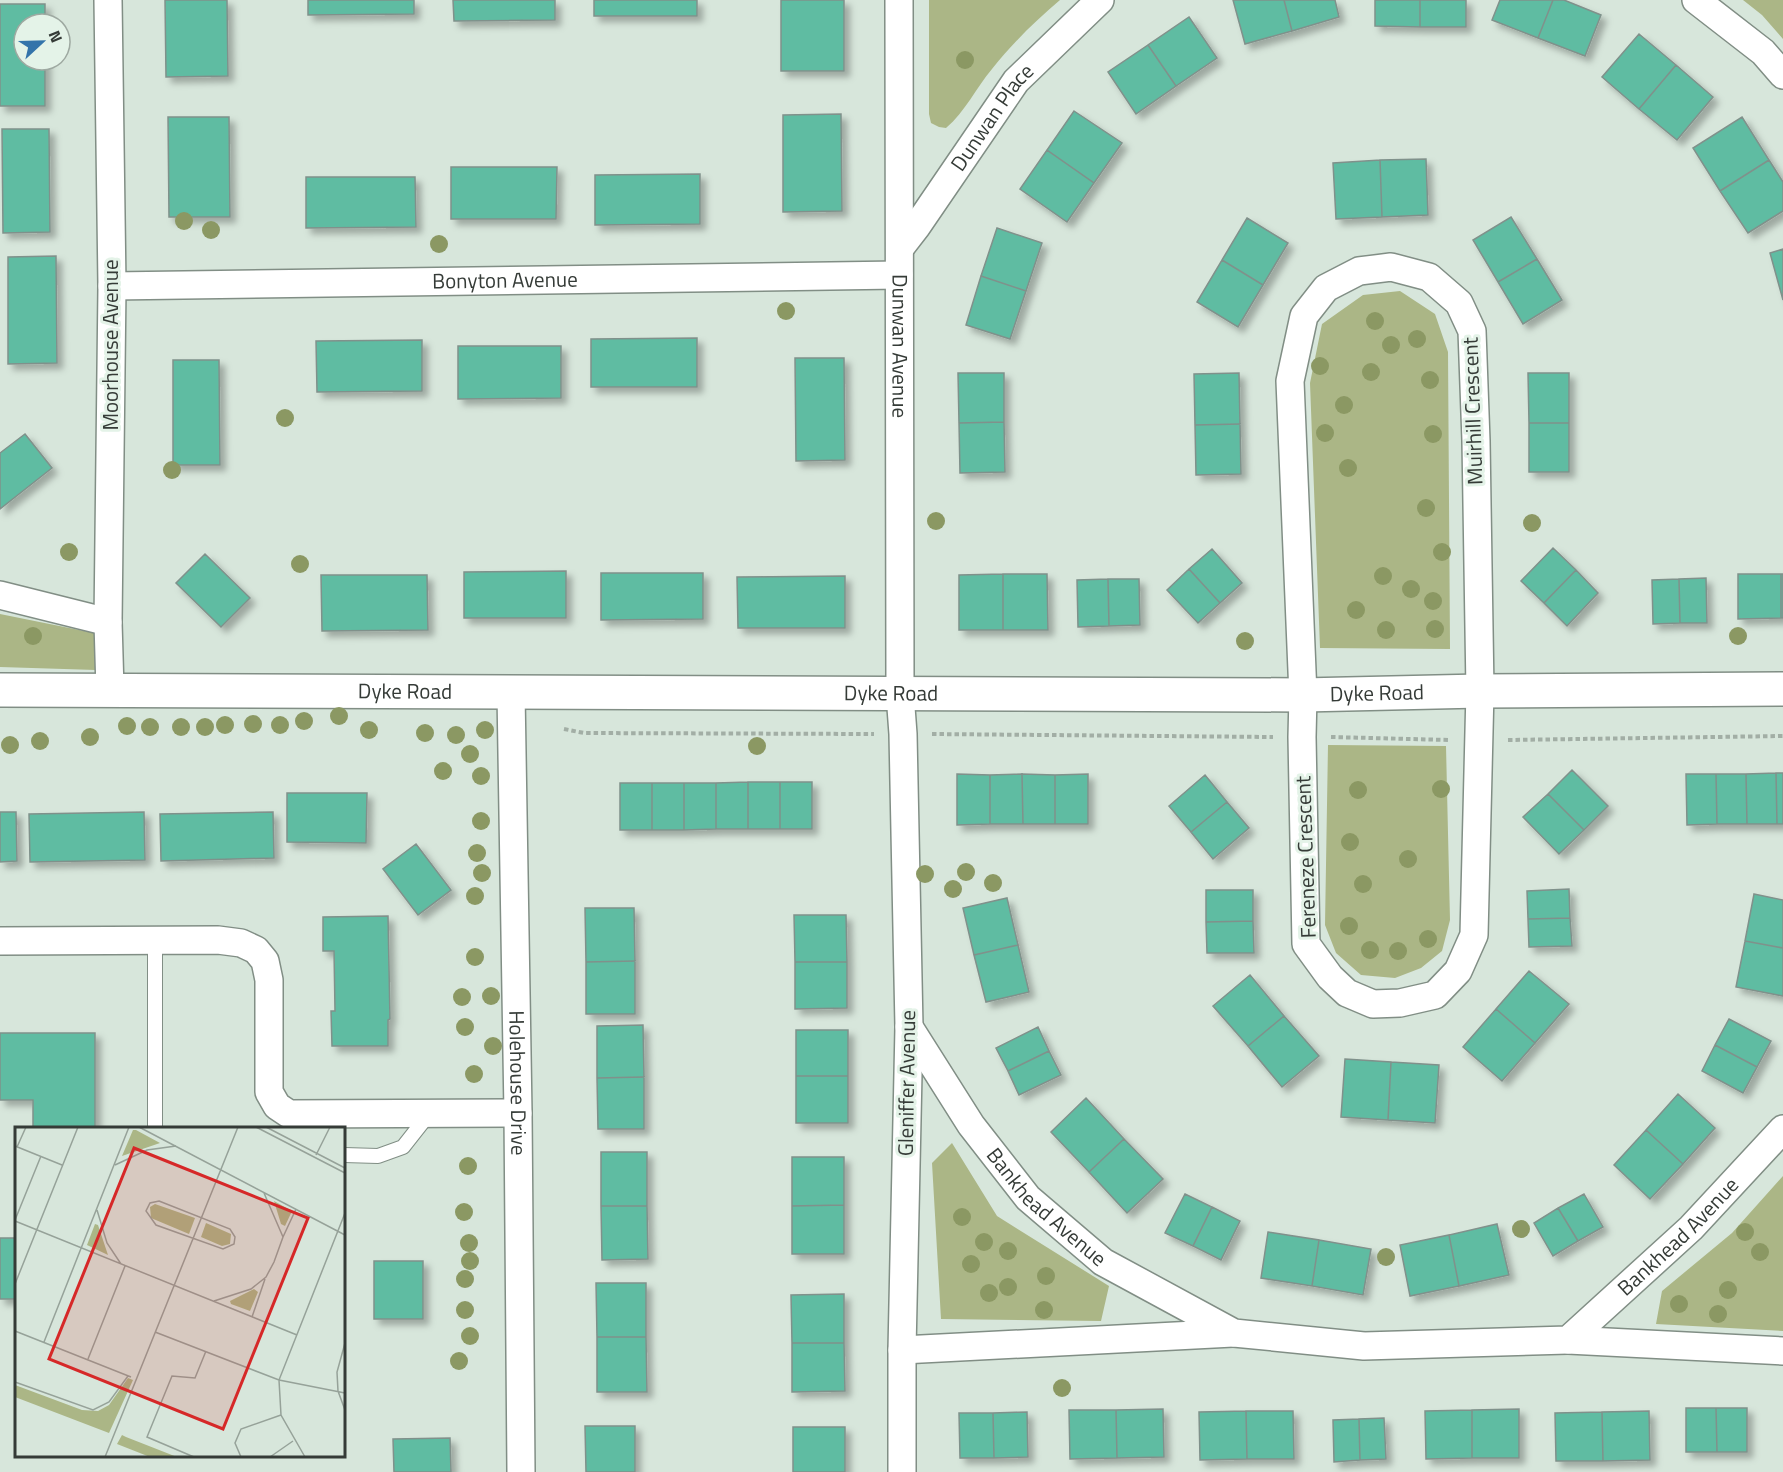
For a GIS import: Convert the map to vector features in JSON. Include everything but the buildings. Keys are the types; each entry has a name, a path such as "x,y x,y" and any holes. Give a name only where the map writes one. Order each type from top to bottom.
{"street":[{"name":"Moorhouse Avenue","path":"108,0 112,286 108,622 110,690"},
{"name":"Dunwan Avenue","path":"899,0 900,694"},
{"name":"Dunwan Place","path":"900,248 1016,81 1100,0"},
{"path":"1696,0 1763,52 1783,75"},
{"name":"Muirhill Crescent","path":"1303,695 1290,381 1304,316 1326,288 1359,271 1391,267 1429,277 1459,303 1472,331 1480,691"},
{"name":"Bonyton Avenue","path":"112,286 899,275"},
{"path":"0,595 108,622"},
{"name":"Dyke Road","path":"0,690 1303,695 1783,689"},
{"name":"Fereneze Crescent","path":"1303,695 1306,944 1330,977 1347,993 1374,1004 1400,1003 1435,995 1458,971 1474,935 1480,691"},
{"name":"Holehouse Drive","path":"511,693 518,1113 520,1472"},
{"name":"Gleniffer Avenue","path":"900,694 903,734 909,1027 902,1472"},
{"path":"0,941 218,940 241,943 256,950 265,961 269,980 269,1092 277,1106 289,1114 518,1113"},
{"name":"Bankhead Avenue","path":"909,1027 971,1125 1028,1197 1103,1262 1234,1333"},
{"name":"Bankhead Avenue","path":"1568,1340 1691,1228 1783,1129"},
{"name":"Bankhead Avenue","path":"903,1350 1234,1333 1364,1346 1568,1340 1783,1351"}],"lane":[{"path":"155,940 155,1127"},
{"path":"345,1155 378,1156 403,1147 429,1114"}],"green space":[{"path":"929,0 1060,0 1008,51 986,76 959,115 946,128 931,123 929,114"},
{"path":"1743,0 1783,0 1783,39 1762,15"},
{"path":"1400,291 1435,314 1448,352 1450,649 1320,648 1310,383 1322,324 1363,295"},
{"path":"0,614 94,633 96,670 0,667"},
{"path":"1328,745 1446,746 1450,920 1442,951 1421,968 1395,978 1361,975 1336,953 1325,925"},
{"path":"952,1143 997,1216 1109,1286 1101,1321 941,1319 932,1163"},
{"path":"1783,1176 1783,1331 1656,1324 1662,1291 1732,1233"}]}
